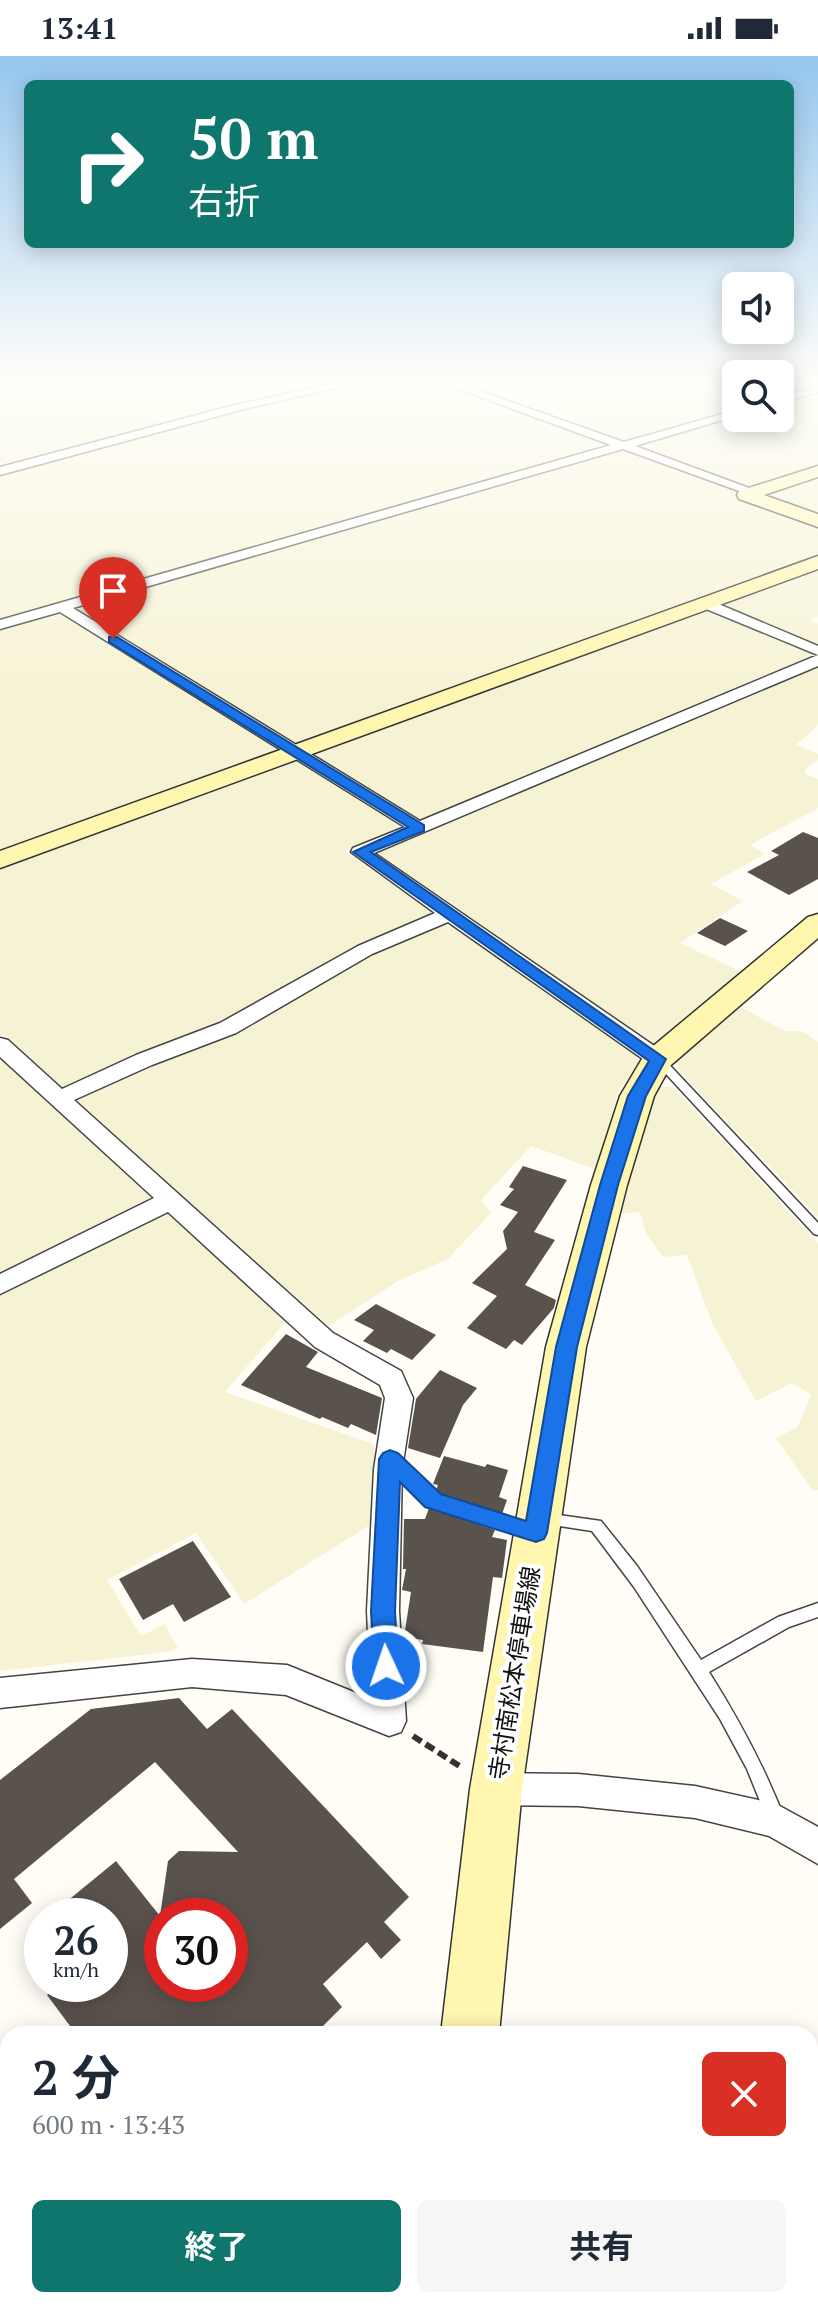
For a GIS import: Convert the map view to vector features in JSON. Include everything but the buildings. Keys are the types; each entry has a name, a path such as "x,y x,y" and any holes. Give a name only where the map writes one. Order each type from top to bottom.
{"street":[{"path":"0,625 492,483"},
{"path":"729,483 754,492"},
{"path":"781,483 746,495 818,521"},
{"path":"0,860 818,562"},
{"path":"704,603 818,651"},
{"path":"61,607 419,828"},
{"path":"658,1059 360,852 818,660"},
{"path":"60,1098 144,1060 228,1028 365,950 450,914"},
{"name":"寺村南松本停車場線","path":"471,2026 496,1789 570,1332 632,1111 658,1059 818,923"},
{"path":"0,1045 324,1340 391,1378 399,1398 390,1459 383,1611 389,1721 287,1680 224,1675 192,1673 0,1693"},
{"path":"0,1285 169,1201"},
{"path":"496,1789 578,1790 695,1802 776,1821 818,1847"}],"lane":[{"path":"658,1059 818,1231"},
{"path":"390,1459 433,1501 537,1526 596,1525 614,1545 698,1670 760,1774 776,1821"},
{"path":"698,1670 784,1622 818,1610"}],"path":[{"path":"389,1721 496,1789"}],"shaded area":[{"path":"0,483 487,483 0,622"},
{"path":"502,483 720,483 818,524 818,556 301,744 293,743 74,611 77,606"},
{"path":"743,483 767,483 755,487"},
{"path":"796,483 818,483 818,517 761,496"},
{"path":"818,567 818,616 809,621 818,624 818,643 718,605"},
{"path":"706,608 810,651 812,657 427,819 415,818 314,758 314,752"},
{"path":"58,612 280,748 280,754 0,856 0,629"},
{"path":"818,665 818,725 796,745 818,754 818,760 806,768 805,774 818,779 818,808 750,845 765,854 711,884 743,901 680,943 742,972 651,1045 630,1027 378,856 380,852"},
{"path":"289,761 298,761 400,823 398,828 345,851 432,913 432,917 220,1025 59,1088 0,1035 0,868"},
{"path":"451,925 633,1049 639,1063 618,1091 598,1170 531,1146 481,1200 491,1213 448,1259 398,1281 329,1326 75,1100 368,953 435,927"},
{"path":"732,1008 744,1009 785,1031 802,1031 818,1042 818,1217 680,1072 676,1061"},
{"path":"0,1059 149,1195 146,1205 0,1278"},
{"path":"656,1087 673,1087 818,1243 818,1490 813,1491 776,1438 798,1427 811,1394 792,1383 756,1401 713,1325 687,1255 663,1257 647,1235 640,1212 618,1214"},
{"path":"157,1214 174,1214 287,1320 225,1392 373,1444 380,1480 378,1520 244,1604 196,1533 107,1580 141,1636 164,1624 178,1648 167,1652 0,1671 0,1294"}],"route":[{"path":"113,639 419,828 360,852 658,1059 637,1096 609,1185 566,1347 536,1533 433,1501 390,1459 383,1611 386,1666"}]}
